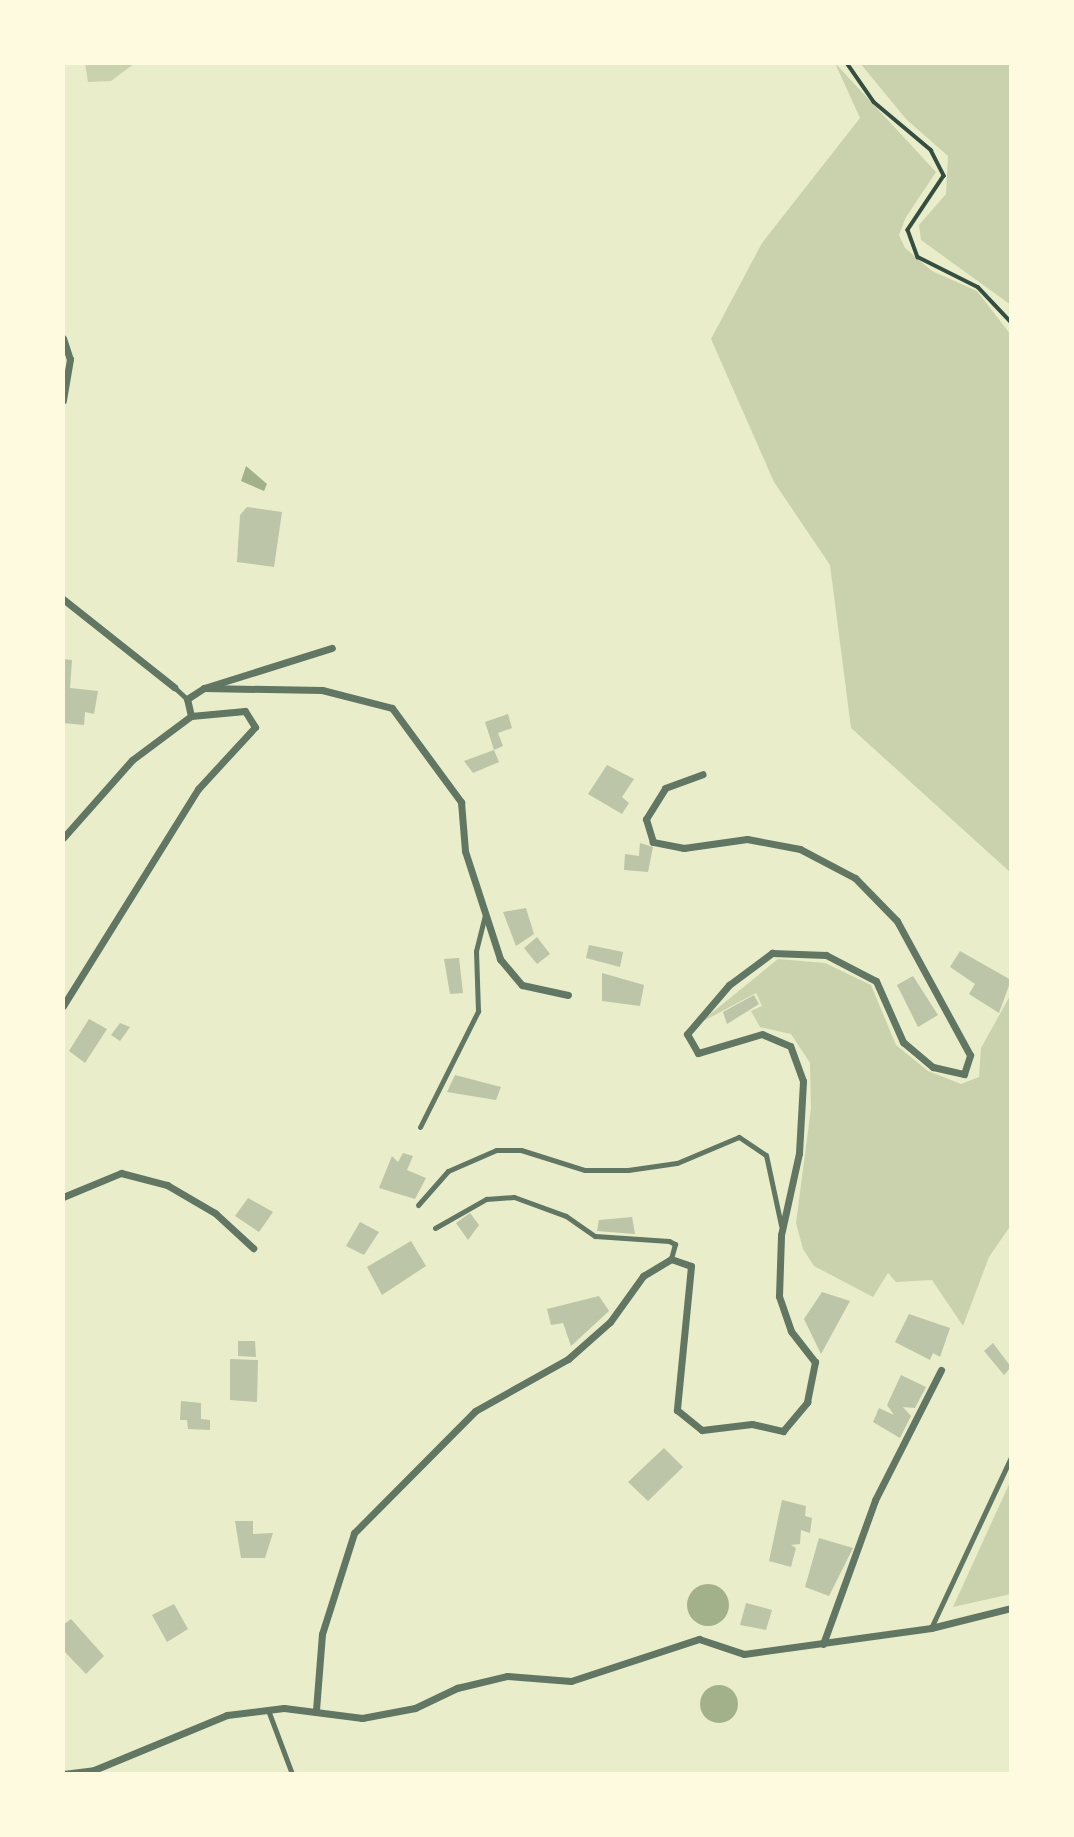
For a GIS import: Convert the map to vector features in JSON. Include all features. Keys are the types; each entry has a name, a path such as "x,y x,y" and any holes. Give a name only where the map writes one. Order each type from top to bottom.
{"street":[{"path":"63,338 70,359 63,400"},
{"path":"63,599 174,687"},
{"path":"191,716 187,699 204,688 332,648"},
{"path":"204,688 322,690 392,708 461,803 465,851 487,909 500,959 522,985 568,995"},
{"path":"63,838 132,760 191,716 245,710 255,727 198,789 63,1006"},
{"path":"316,1710 323,1634 354,1533 475,1411 568,1359 610,1322 643,1276 671,1259 691,1266 677,1410 702,1430 752,1424 783,1431 807,1402 815,1362 791,1331 779,1296 781,1235 799,1153 803,1081 790,1046 762,1034 698,1053 687,1034 729,985 772,953 826,955 876,981 903,1042 933,1067 964,1074 970,1055 897,921 855,878 800,849 747,839 684,848 653,842 646,819 665,788 703,774"},
{"path":"63,1197 121,1173 167,1185 215,1213 253,1248"},
{"path":"823,1644 875,1500 941,1370"},
{"path":"63,1774 94,1770 227,1715 268,1710 316,1710 362,1718 415,1708 457,1688 507,1676 570,1681 699,1639 744,1654 931,1628 1011,1608"}],"lane":[{"path":"174,687 187,699"},
{"path":"420,1127 478,1011 476,951 487,909"},
{"path":"418,1205 448,1171 496,1150 521,1150 585,1170 628,1170 677,1163 739,1137 766,1155 776,1179 781,1235"},
{"path":"435,1228 486,1199 514,1197 566,1216 595,1236 669,1241 675,1244 671,1259"},
{"path":"931,1628 1011,1457"},
{"path":"268,1710 292,1774"}],"path":[{"path":"847,63 874,102 931,150 944,176 908,230 918,257 978,287 1011,322"}],"shaded area":[{"path":"85,63 135,63 111,81 88,82"},
{"path":"835,63 936,172 906,217 899,235 905,248 932,271 977,291 1011,335 1011,873 851,728 830,565 774,482 711,339 762,243 860,118"},
{"path":"860,63 1011,63 1011,305 921,240 919,225 946,194 948,156 906,119"},
{"path":"246,466 267,484 264,491 241,481"},
{"path":"778,959 825,963 871,985 896,1045 928,1071 961,1084 979,1077 981,1048 1011,994 1011,1225 989,1257 963,1326 932,1280 896,1282 888,1273 873,1297 814,1266 803,1249 796,1223 811,1108 810,1063 791,1034 760,1027 751,1011 762,1006 756,993 698,1024"},
{"path":"1011,1480 1011,1594 953,1607"},
{"path":"708,1584 723,1590 729,1605 723,1620 708,1626 693,1620 687,1605 693,1590"},
{"path":"719,1685 733,1690 738,1704 733,1718 719,1723 705,1718 700,1704 705,1690"}],"building":[{"path":"247,507 282,512 274,567 237,562 240,515"},
{"path":"63,659 72,660 70,688 98,691 94,714 85,712 84,725 63,723"},
{"path":"508,714 512,728 498,733 503,746 494,750 485,722"},
{"path":"494,750 499,762 473,773 464,761"},
{"path":"607,765 634,779 622,797 629,803 622,814 588,794"},
{"path":"640,843 653,847 648,872 624,870 625,854 639,856"},
{"path":"526,908 534,934 516,946 503,912"},
{"path":"537,937 550,954 537,964 524,948"},
{"path":"589,945 623,952 620,967 586,958"},
{"path":"960,951 1011,980 999,1013 969,994 975,984 950,967"},
{"path":"459,958 463,993 450,994 444,959"},
{"path":"602,973 644,985 640,1006 602,1001"},
{"path":"913,976 938,1015 918,1027 897,985"},
{"path":"754,995 759,1004 727,1024 723,1012"},
{"path":"89,1019 107,1029 85,1063 69,1051"},
{"path":"120,1023 130,1027 120,1041 111,1035"},
{"path":"455,1075 501,1087 496,1100 447,1092"},
{"path":"403,1153 413,1156 407,1170 426,1178 415,1199 379,1188 392,1156 398,1162"},
{"path":"248,1198 273,1212 259,1232 235,1216"},
{"path":"470,1213 479,1225 468,1240 456,1223"},
{"path":"632,1217 635,1234 597,1231 599,1220"},
{"path":"360,1222 379,1232 364,1255 346,1246"},
{"path":"411,1241 426,1266 382,1295 367,1267"},
{"path":"822,1292 850,1301 821,1354 804,1319"},
{"path":"599,1296 609,1311 571,1346 563,1323 551,1325 547,1309"},
{"path":"909,1314 950,1328 940,1357 933,1353 930,1360 895,1342"},
{"path":"238,1341 255,1341 256,1357 238,1356"},
{"path":"993,1343 1011,1367 1004,1375 984,1351"},
{"path":"230,1359 258,1360 257,1402 230,1400"},
{"path":"901,1375 926,1387 915,1408 903,1407 911,1416 900,1438 873,1422 879,1408 894,1415 887,1405"},
{"path":"181,1401 201,1403 201,1419 210,1420 210,1430 188,1429 187,1420 180,1420"},
{"path":"664,1448 683,1467 648,1501 628,1482"},
{"path":"782,1500 806,1506 805,1516 812,1518 810,1533 801,1530 800,1544 791,1545 796,1548 791,1567 769,1561"},
{"path":"235,1521 253,1521 253,1534 273,1533 265,1558 241,1558"},
{"path":"819,1538 853,1548 829,1596 805,1587"},
{"path":"746,1603 772,1610 766,1630 740,1625"},
{"path":"174,1604 188,1629 167,1642 152,1615"},
{"path":"71,1619 104,1656 86,1674 63,1650 63,1625"}]}
